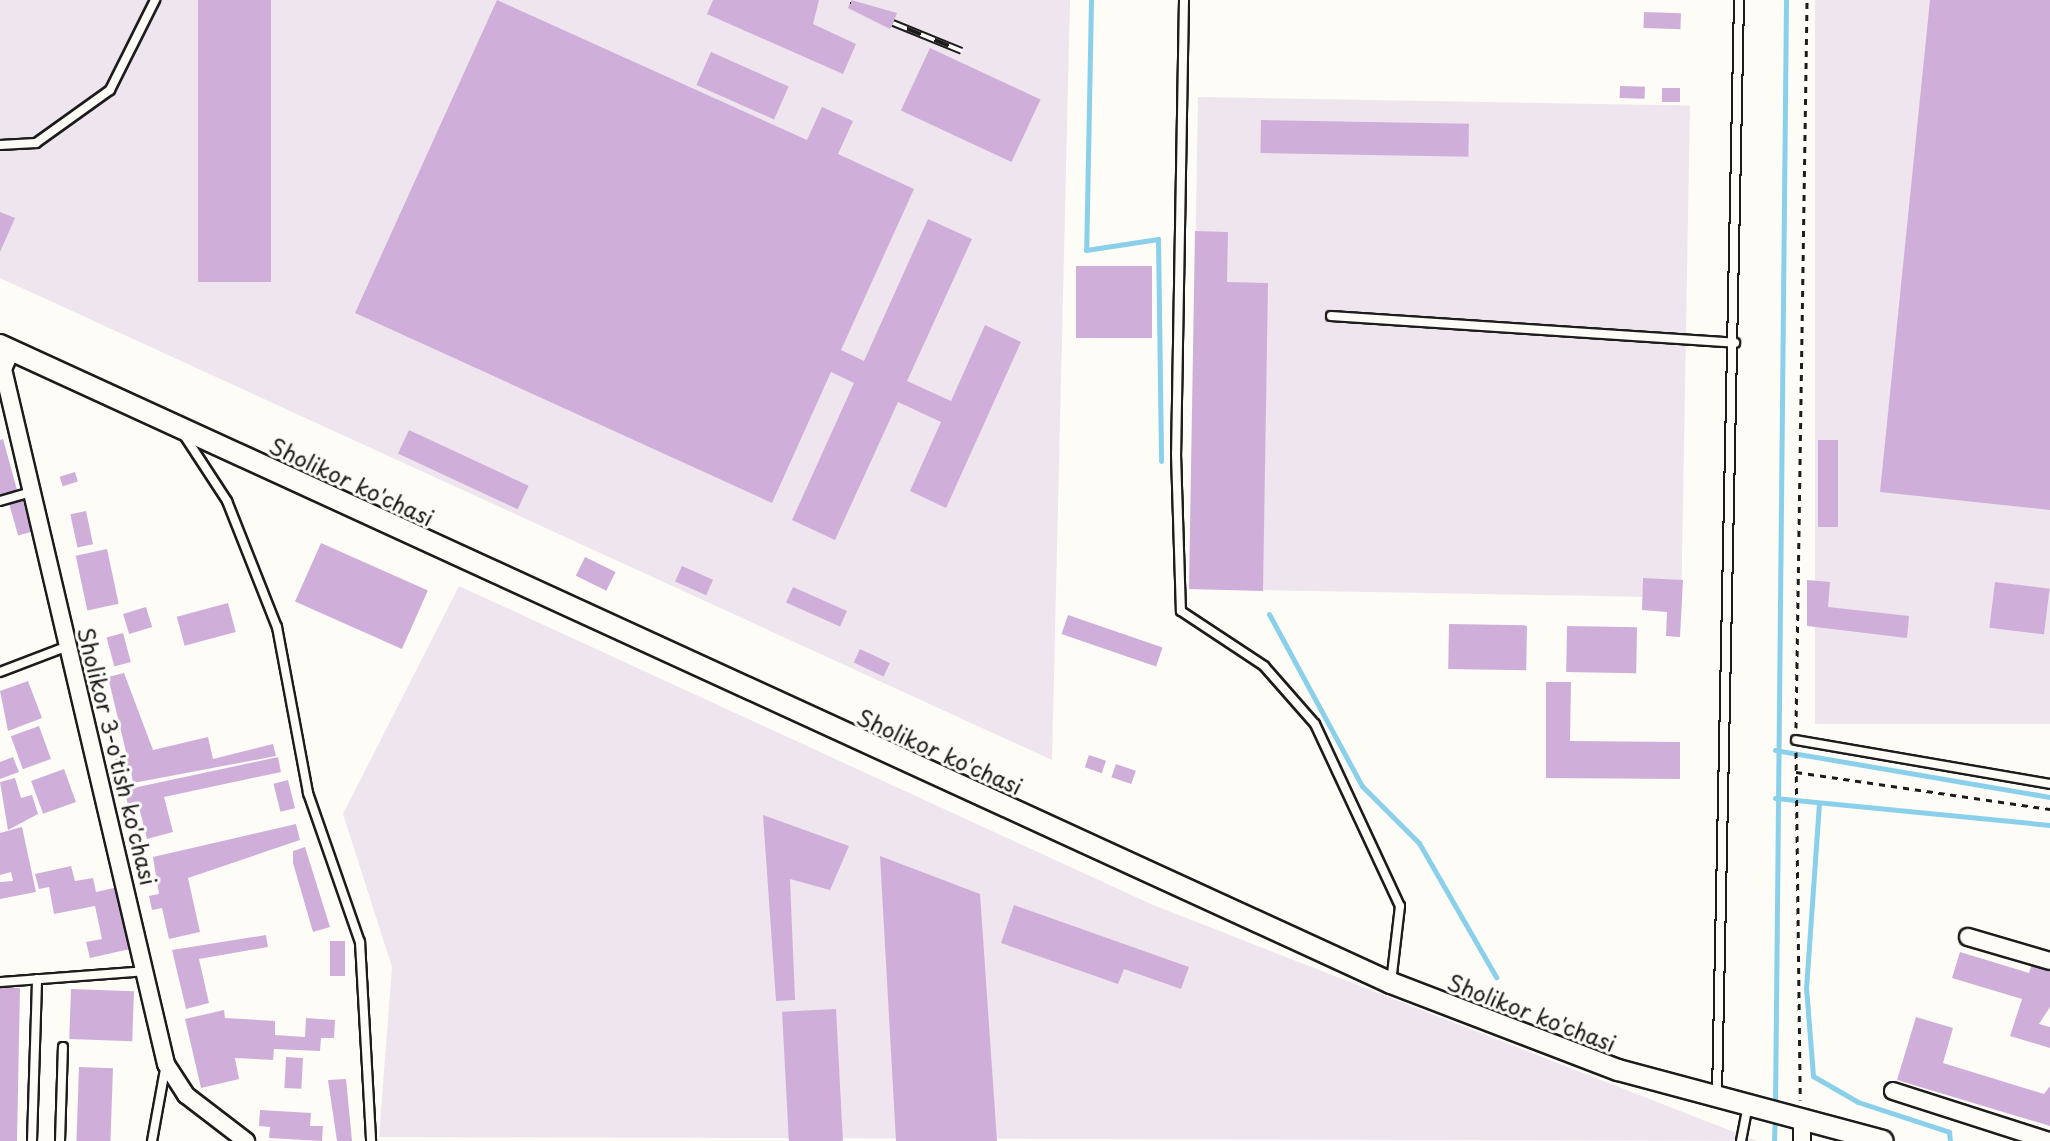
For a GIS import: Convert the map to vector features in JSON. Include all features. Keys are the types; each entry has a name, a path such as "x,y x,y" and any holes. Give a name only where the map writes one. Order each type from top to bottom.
{"street":[{"name":"Sholikor ko'chasi","path":"3,359 179,427 1391,983 1788,1123 1883,1141"},
{"name":"Sholikor 3-o'tish ko'chasi","path":"3,359 32,492 148,971 166,1064 186,1095 246,1141"},
{"path":"1968,937 2050,961"},
{"path":"1893,1091 2049,1141"}],"lane":[{"path":"0,145 36,143 110,90 155,0"},
{"path":"1184,0 1176,454 1181,611 1264,666 1315,724 1400,906 1391,983"},
{"path":"1717,1100 1735,343 1739,0"},
{"path":"1331,316 1735,343"},
{"path":"179,427 227,501 277,627 308,793 360,942 371,1141"},
{"path":"0,501 32,492"},
{"path":"0,672 69,646"},
{"path":"1796,740 2050,784"},
{"path":"0,982 148,971"},
{"path":"32,1141 37,979"},
{"path":"60,1141 63,1047"},
{"path":"152,1141 166,1064"},
{"path":"1741,1141 1747,1109"}],"path":[{"path":"1788,1123 1807,0"},
{"path":"1796,772 2050,809"}],"shaded area":[{"path":"0,0 1070,0 1052,760 0,278"},
{"path":"1815,0 2050,0 2050,724 1815,724"},
{"path":"1198,97 1690,106 1681,598 1189,589"},
{"path":"459,586 1153,905 1757,1141 379,1137 392,967 343,814"}],"building":[{"path":"198,0 271,0 271,282 198,282"},
{"path":"497,0 807,140 822,107 853,121 838,154 914,189 841,350 864,361 928,219 972,239 907,381 951,401 985,325 1021,342 946,508 910,491 941,422 898,402 835,540 792,520 854,383 831,372 772,503 355,313"},
{"path":"713,0 819,0 813,24 856,44 843,74 707,14"},
{"path":"851,0 897,13 890,29 848,8"},
{"path":"1930,0 2050,0 2050,510 1880,492"},
{"path":"1644,12 1681,13 1680,29 1643,28"},
{"path":"930,48 1041,100 1011,162 901,111"},
{"path":"711,52 789,87 774,119 696,85"},
{"path":"1620,86 1645,87 1645,99 1620,98"},
{"path":"1662,88 1680,88 1680,102 1662,102"},
{"path":"1261,120 1469,124 1468,157 1260,153"},
{"path":"0,212 15,218 0,252"},
{"path":"1195,231 1228,232 1227,282 1268,283 1263,591 1189,589"},
{"path":"1076,266 1152,266 1152,338 1076,338"},
{"path":"409,430 529,486 518,509 398,454"},
{"path":"3,439 17,490 0,495 0,440"},
{"path":"1818,440 1838,440 1838,527 1818,527"},
{"path":"75,472 78,482 63,486 60,477"},
{"path":"22,498 32,532 18,536 9,502"},
{"path":"86,511 93,544 77,548 70,514"},
{"path":"321,543 428,591 402,649 295,601"},
{"path":"107,549 119,604 87,610 76,556"},
{"path":"585,557 616,572 606,591 576,576"},
{"path":"682,566 713,580 706,595 675,582"},
{"path":"1643,578 1683,580 1680,637 1666,636 1667,612 1642,610"},
{"path":"1807,580 1830,582 1828,607 1909,616 1907,638 1807,626"},
{"path":"1995,582 2050,589 2044,634 1989,628"},
{"path":"793,587 847,611 840,627 786,603"},
{"path":"228,603 236,632 185,646 177,617"},
{"path":"146,607 152,627 129,634 123,614"},
{"path":"1068,615 1163,648 1156,666 1061,634"},
{"path":"1449,624 1527,625 1526,670 1448,669"},
{"path":"1567,626 1637,627 1636,673 1566,672"},
{"path":"123,633 131,662 114,666 107,637"},
{"path":"860,649 890,663 884,677 854,663"},
{"path":"124,673 153,750 208,737 213,759 273,744 276,756 133,783 131,771 119,774 115,759 127,756 108,677"},
{"path":"28,681 42,718 8,731 0,691"},
{"path":"1546,682 1571,682 1570,741 1680,742 1680,779 1546,778"},
{"path":"39,726 51,759 23,769 11,736"},
{"path":"1089,755 1106,761 1102,773 1085,767"},
{"path":"13,757 19,772 0,779 0,762"},
{"path":"278,757 281,772 164,797 173,832 147,839 138,803 128,805 124,790"},
{"path":"1116,764 1136,771 1131,784 1111,777"},
{"path":"64,769 76,802 43,814 31,781"},
{"path":"15,778 21,798 32,795 38,814 8,830 0,782"},
{"path":"288,780 295,808 280,812 273,784"},
{"path":"763,815 849,846 830,890 790,879 795,1000 776,1001"},
{"path":"296,824 300,840 188,878 200,932 169,939 162,908 152,910 149,896 159,894 153,857"},
{"path":"22,827 36,892 0,899 0,882 13,881 11,872 0,875 0,833"},
{"path":"305,847 330,927 313,932 293,863 293,851"},
{"path":"880,856 980,894 997,1141 896,1141"},
{"path":"71,866 75,881 93,878 96,892 118,887 130,949 90,958 86,942 102,939 95,906 54,914 49,887 39,889 35,874"},
{"path":"1014,905 1189,967 1181,989 1124,969 1118,984 1001,943"},
{"path":"266,935 268,947 199,959 209,1003 186,1009 172,950"},
{"path":"330,941 345,941 345,976 330,976"},
{"path":"1960,952 2029,973 2032,963 2050,968 2050,1007 2039,1024 2050,1027 2050,1048 2010,1036 2022,999 1952,978"},
{"path":"0,988 20,988 17,1141 0,1141"},
{"path":"71,989 134,991 132,1041 69,1039"},
{"path":"836,1009 843,1141 789,1141 782,1012"},
{"path":"224,1010 225,1018 275,1021 275,1035 305,1037 306,1018 335,1020 334,1038 321,1038 320,1051 274,1049 273,1060 235,1058 239,1079 201,1088 185,1019"},
{"path":"1916,1017 1953,1028 1943,1063 2044,1094 2050,1086 2050,1126 1897,1080"},
{"path":"286,1057 303,1058 301,1089 284,1088"},
{"path":"79,1067 113,1068 110,1141 76,1141"},
{"path":"346,1079 352,1141 337,1141 328,1080"},
{"path":"260,1110 311,1113 310,1126 323,1126 322,1141 269,1138 270,1127 259,1126"}],"waterway":[{"path":"1091,0 1086,250 1158,239 1161,461"},
{"path":"1775,1107 1786,0"},
{"path":"1269,614 1362,786 1419,843 1496,977"},
{"path":"1775,750 2050,797"},
{"path":"1775,798 2050,825"},
{"path":"1819,803 1806,987 1813,1076 1858,1102 1949,1132 1950,1141"},
{"path":"1774,1141 1775,1117"}],"railway":[{"path":"893,23 962,51"}]}
